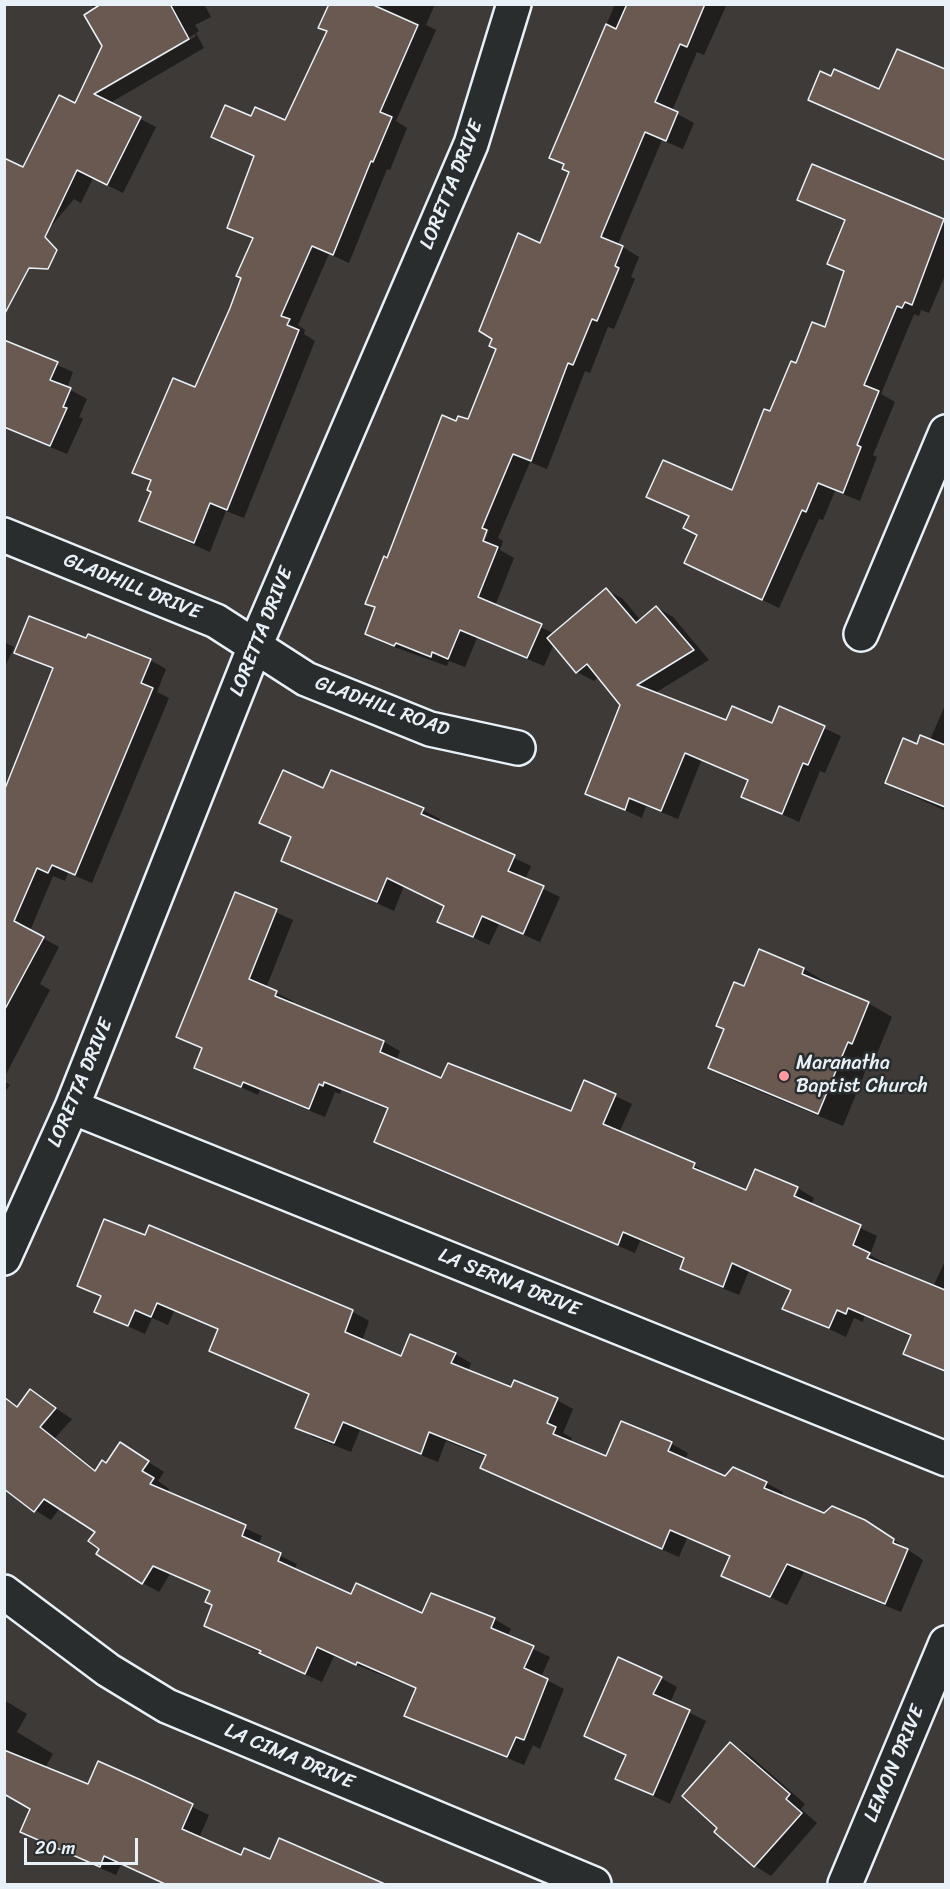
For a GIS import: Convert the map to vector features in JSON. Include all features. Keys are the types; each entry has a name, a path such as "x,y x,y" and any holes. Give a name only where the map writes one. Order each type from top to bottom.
{"street":[{"name":"LORETTA DRIVE","path":"4,1258 72,1107 255,646 471,144 514,4"},
{"path":"861,633 945,432"},
{"name":"GLADHILL DRIVE","path":"4,535 216,621 255,646"},
{"name":"GLADHILL ROAD","path":"255,646 306,679 430,729 518,748"},
{"name":"LA SERNA DRIVE","path":"72,1107 945,1459"},
{"name":"LA CIMA DRIVE","path":"4,1592 108,1670 167,1706 594,1884"},
{"name":"LEMON DRIVE","path":"850,1883 945,1644"}],"building":[{"path":"101,4 170,4 189,39 94,94 141,117 107,185 77,170 45,237 57,250 48,269 29,268 4,315 4,158 23,167 59,95 75,103 102,46 84,15"},
{"path":"329,4 371,4 418,25 380,112 392,117 373,162 371,161 333,255 312,246 281,316 290,319 287,325 299,330 227,510 210,503 194,543 139,521 151,492 147,490 151,480 132,473 173,378 195,387 230,308 241,278 236,276 253,238 227,228 254,156 211,137 225,105 251,116 255,107 285,120 327,31 318,28"},
{"path":"627,4 705,4 687,47 680,44 655,102 678,112 666,141 645,132 602,234 601,237 623,246 615,266 619,268 597,321 592,319 573,365 568,363 531,461 513,454 482,528 487,530 483,541 498,547 478,597 542,624 527,658 460,630 448,659 432,652 431,657 396,643 394,646 365,634 375,607 365,604 384,556 387,558 442,415 456,421 458,416 468,419 496,349 489,346 492,339 479,331 518,233 540,243 569,172 562,169 564,164 549,158 606,24 616,29"},
{"path":"897,49 945,69 945,160 808,100 820,71 831,76 834,69 879,89"},
{"path":"812,164 944,219 912,305 905,302 902,308 897,306 864,385 879,391 857,445 861,447 843,493 818,483 806,512 802,510 762,600 684,563 697,535 683,528 689,516 646,497 663,460 732,490 764,409 770,411 791,361 796,363 812,322 825,327 844,271 827,264 845,220 797,200"},
{"path":"4,340 58,362 50,380 71,388 63,407 67,408 50,446 4,427"},
{"path":"606,588 636,623 656,606 694,650 637,685 726,720 732,706 772,723 779,706 825,726 808,765 803,763 782,814 741,797 748,780 685,753 661,811 629,798 625,810 585,794 620,705 587,664 576,673 547,638"},
{"path":"29,616 86,638 88,634 151,659 141,683 153,688 75,875 52,865 48,873 37,868 14,921 44,937 4,1011 4,791 53,668 14,653"},
{"path":"920,735 945,745 945,807 885,783 903,738 917,744"},
{"path":"283,770 323,788 331,770 424,808 421,814 515,855 508,871 544,886 523,934 482,916 473,937 437,922 444,906 387,878 377,902 281,861 291,837 259,823"},
{"path":"235,892 277,909 249,979 277,991 275,996 384,1041 380,1052 441,1078 448,1063 571,1111 584,1080 616,1094 603,1124 695,1163 693,1168 746,1190 755,1169 798,1187 794,1196 861,1225 853,1245 870,1253 867,1258 945,1290 945,1371 903,1354 911,1335 848,1308 846,1314 837,1310 829,1328 782,1309 791,1290 732,1263 723,1287 680,1269 684,1258 623,1232 618,1245 374,1142 388,1108 324,1082 323,1086 319,1084 309,1109 243,1082 241,1087 194,1068 202,1048 176,1037"},
{"path":"759,949 804,968 802,974 869,1002 852,1044 848,1042 818,1114 708,1068 724,1029 716,1026 734,982 744,986"},
{"path":"104,1219 145,1235 149,1225 353,1310 345,1332 401,1356 410,1334 456,1353 451,1363 511,1387 514,1380 558,1398 547,1423 556,1427 553,1434 606,1456 621,1421 672,1442 668,1451 725,1476 733,1467 767,1482 764,1488 824,1513 832,1506 865,1520 894,1539 893,1543 908,1549 885,1604 787,1564 770,1597 721,1576 730,1556 670,1530 662,1549 480,1468 486,1455 429,1432 421,1454 343,1422 334,1443 295,1428 309,1394 209,1351 218,1329 157,1303 151,1317 135,1310 128,1326 94,1312 101,1296 77,1286"},
{"path":"30,1389 56,1408 40,1427 95,1471 102,1460 106,1463 120,1442 149,1461 142,1471 154,1478 150,1484 246,1525 242,1536 281,1553 278,1561 351,1594 356,1583 422,1613 431,1593 495,1618 491,1628 534,1646 524,1668 548,1679 524,1740 516,1737 507,1757 404,1716 416,1688 317,1647 305,1674 259,1653 261,1651 204,1626 212,1605 205,1602 210,1591 153,1566 142,1584 96,1554 99,1549 88,1541 95,1532 44,1499 34,1512 4,1489 4,1397 17,1407"},
{"path":"618,1657 662,1677 653,1694 690,1710 653,1795 615,1779 626,1755 584,1736"},
{"path":"730,1742 790,1794 786,1799 802,1813 754,1867 714,1832 717,1828 682,1796"},
{"path":"4,1750 88,1784 98,1761 193,1804 182,1829 241,1855 244,1848 270,1859 279,1838 385,1884 165,1884 104,1856 100,1867 20,1832 30,1809 4,1794"}],"place":[{"name":"Maranatha Baptist Church","path":"784,1076"}]}
